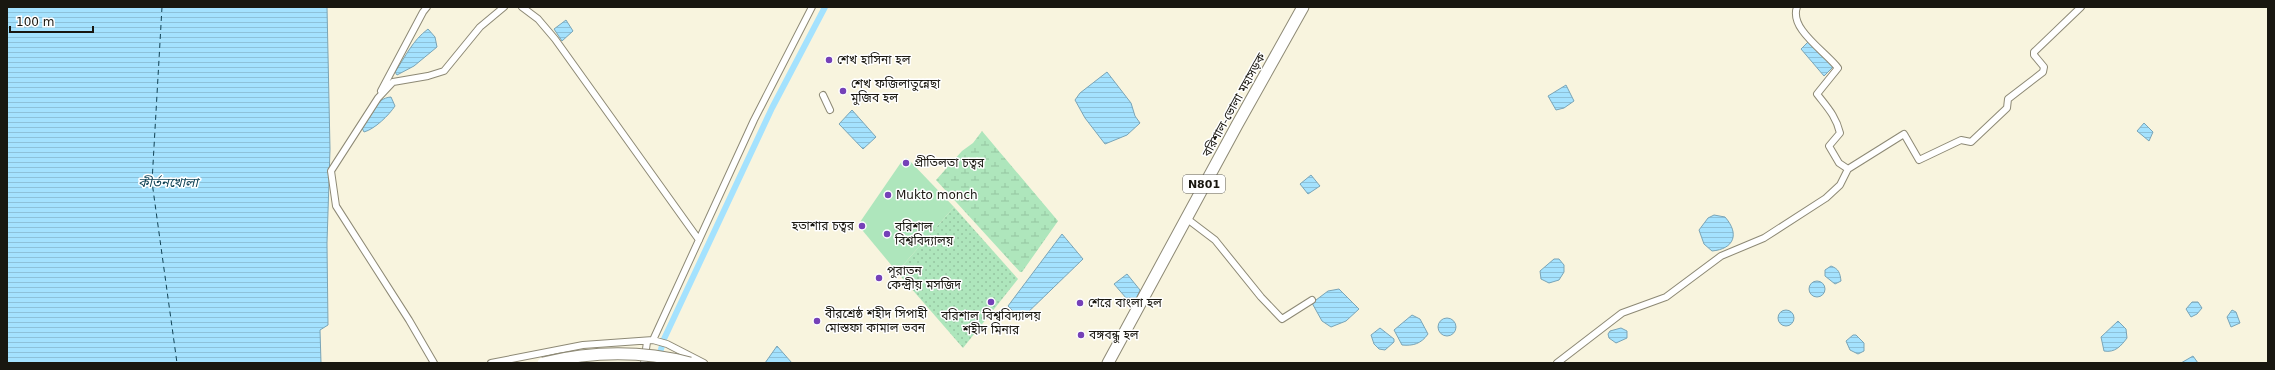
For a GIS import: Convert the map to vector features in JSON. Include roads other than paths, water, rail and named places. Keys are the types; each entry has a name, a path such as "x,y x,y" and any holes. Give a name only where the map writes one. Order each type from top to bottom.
{"highway":[{"name":"বরিশাল-ভোলা মহাসড়ক","path":"1108,363 1186,218 1304,7"},
{"path":"543,363 610,352 653,355 690,363"}],"street":[{"path":"427,7 378,98 331,171 336,206 409,320 434,363"},
{"path":"378,98 393,82 428,76 444,70 480,27 504,7"},
{"path":"522,7 538,19 555,39 699,240"},
{"path":"644,363 757,114 812,7"},
{"path":"1797,7 1795,14 1798,25 1838,68 1817,94 1829,108 1840,133 1829,146 1839,163 1848,169"},
{"path":"1557,363 1622,313 1666,297 1721,256 1764,238 1826,198 1840,185 1848,169 1904,134 1919,160 1961,140 1971,142 2007,108 2008,99 2043,72 2044,67 2034,52 2082,7"},
{"path":"823,95 830,110"},
{"path":"1186,218 1215,240 1261,297 1282,319 1312,300"},
{"path":"491,363 583,345 653,341 667,344 704,363"}],"water":[{"name":"কীর্তনখোলা","path":"7,7 327,7 330,149 327,243 328,325 320,330 321,363 7,363"},
{"path":"566,20 573,31 562,41 554,29"},
{"path":"428,29 435,37 437,47 414,66 397,75 395,72 410,49"},
{"path":"1809,41 1833,67 1824,76 1801,49"},
{"path":"1107,72 1131,103 1135,116 1140,123 1127,135 1105,144 1085,118 1075,100 1080,93"},
{"path":"1566,85 1574,101 1564,108 1556,110 1548,96"},
{"path":"391,97 395,106 392,110 377,125 364,132 362,128 377,104 386,98"},
{"path":"852,110 876,137 863,149 839,124"},
{"path":"2144,123 2153,132 2149,141 2137,131"},
{"path":"1311,175 1320,186 1308,194 1300,184"},
{"path":"1714,215 1725,217 1730,223 1733,235 1730,244 1719,250 1712,251 1704,244 1699,230 1708,218"},
{"path":"1062,234 1083,259 1021,319 1008,306"},
{"path":"1554,259 1559,259 1564,265 1564,272 1559,280 1549,283 1541,279 1540,271"},
{"path":"1831,266 1839,272 1840,276 1841,281 1835,284 1825,276 1825,270"},
{"path":"1127,274 1140,290 1133,306 1114,284"},
{"path":"1817,281 1823,283 1825,289 1823,295 1817,297 1811,295 1809,289 1811,283"},
{"path":"1339,289 1359,309 1346,321 1331,327 1322,321 1312,303 1328,291"},
{"path":"2192,302 2198,302 2202,308 2197,314 2191,317 2186,309"},
{"path":"1783,310 1789,310 1794,315 1792,324 1789,326 1783,326 1778,321 1778,315"},
{"path":"2232,310 2236,312 2240,323 2231,327 2227,317"},
{"path":"1412,315 1420,319 1428,334 1423,340 1416,344 1402,345 1394,330"},
{"path":"1447,318 1453,321 1456,327 1453,333 1447,336 1441,333 1438,327 1441,321"},
{"path":"2118,321 2126,329 2127,338 2115,350 2104,351 2101,337"},
{"path":"1380,328 1394,339 1394,342 1385,350 1379,349 1374,344 1371,335"},
{"path":"1621,328 1627,331 1627,338 1616,343 1609,338 1608,334 1610,331"},
{"path":"1853,335 1856,335 1864,343 1864,351 1858,354 1850,350 1846,341"},
{"path":"777,346 792,363 765,363"},
{"path":"2193,356 2198,363 2181,363"}],"waterway":[{"path":"657,363 664,339 772,108 825,7"}],"place":[{"name":"শেখ হাসিনা হল","path":"829,60"},
{"name":"শেখ ফজিলাতুন্নেছা মুজিব হল","path":"843,91"},
{"name":"প্রীতিলতা চত্বর","path":"906,163"},
{"name":"Mukto monch","path":"888,195"},
{"name":"হতাশার চত্বর","path":"862,226"},
{"name":"বরিশাল বিশ্ববিদ্যালয়","path":"887,234"},
{"name":"পুরাতন কেন্দ্রীয় মসজিদ","path":"879,278"},
{"name":"বরিশাল বিশ্ববিদ্যালয় শহীদ মিনার","path":"991,302"},
{"name":"শেরে বাংলা হল","path":"1080,303"},
{"name":"বীরশ্রেষ্ঠ শহীদ সিপাহী মোস্তফা কামাল ভবন","path":"817,321"},
{"name":"বঙ্গবন্ধু হল","path":"1081,335"}]}
